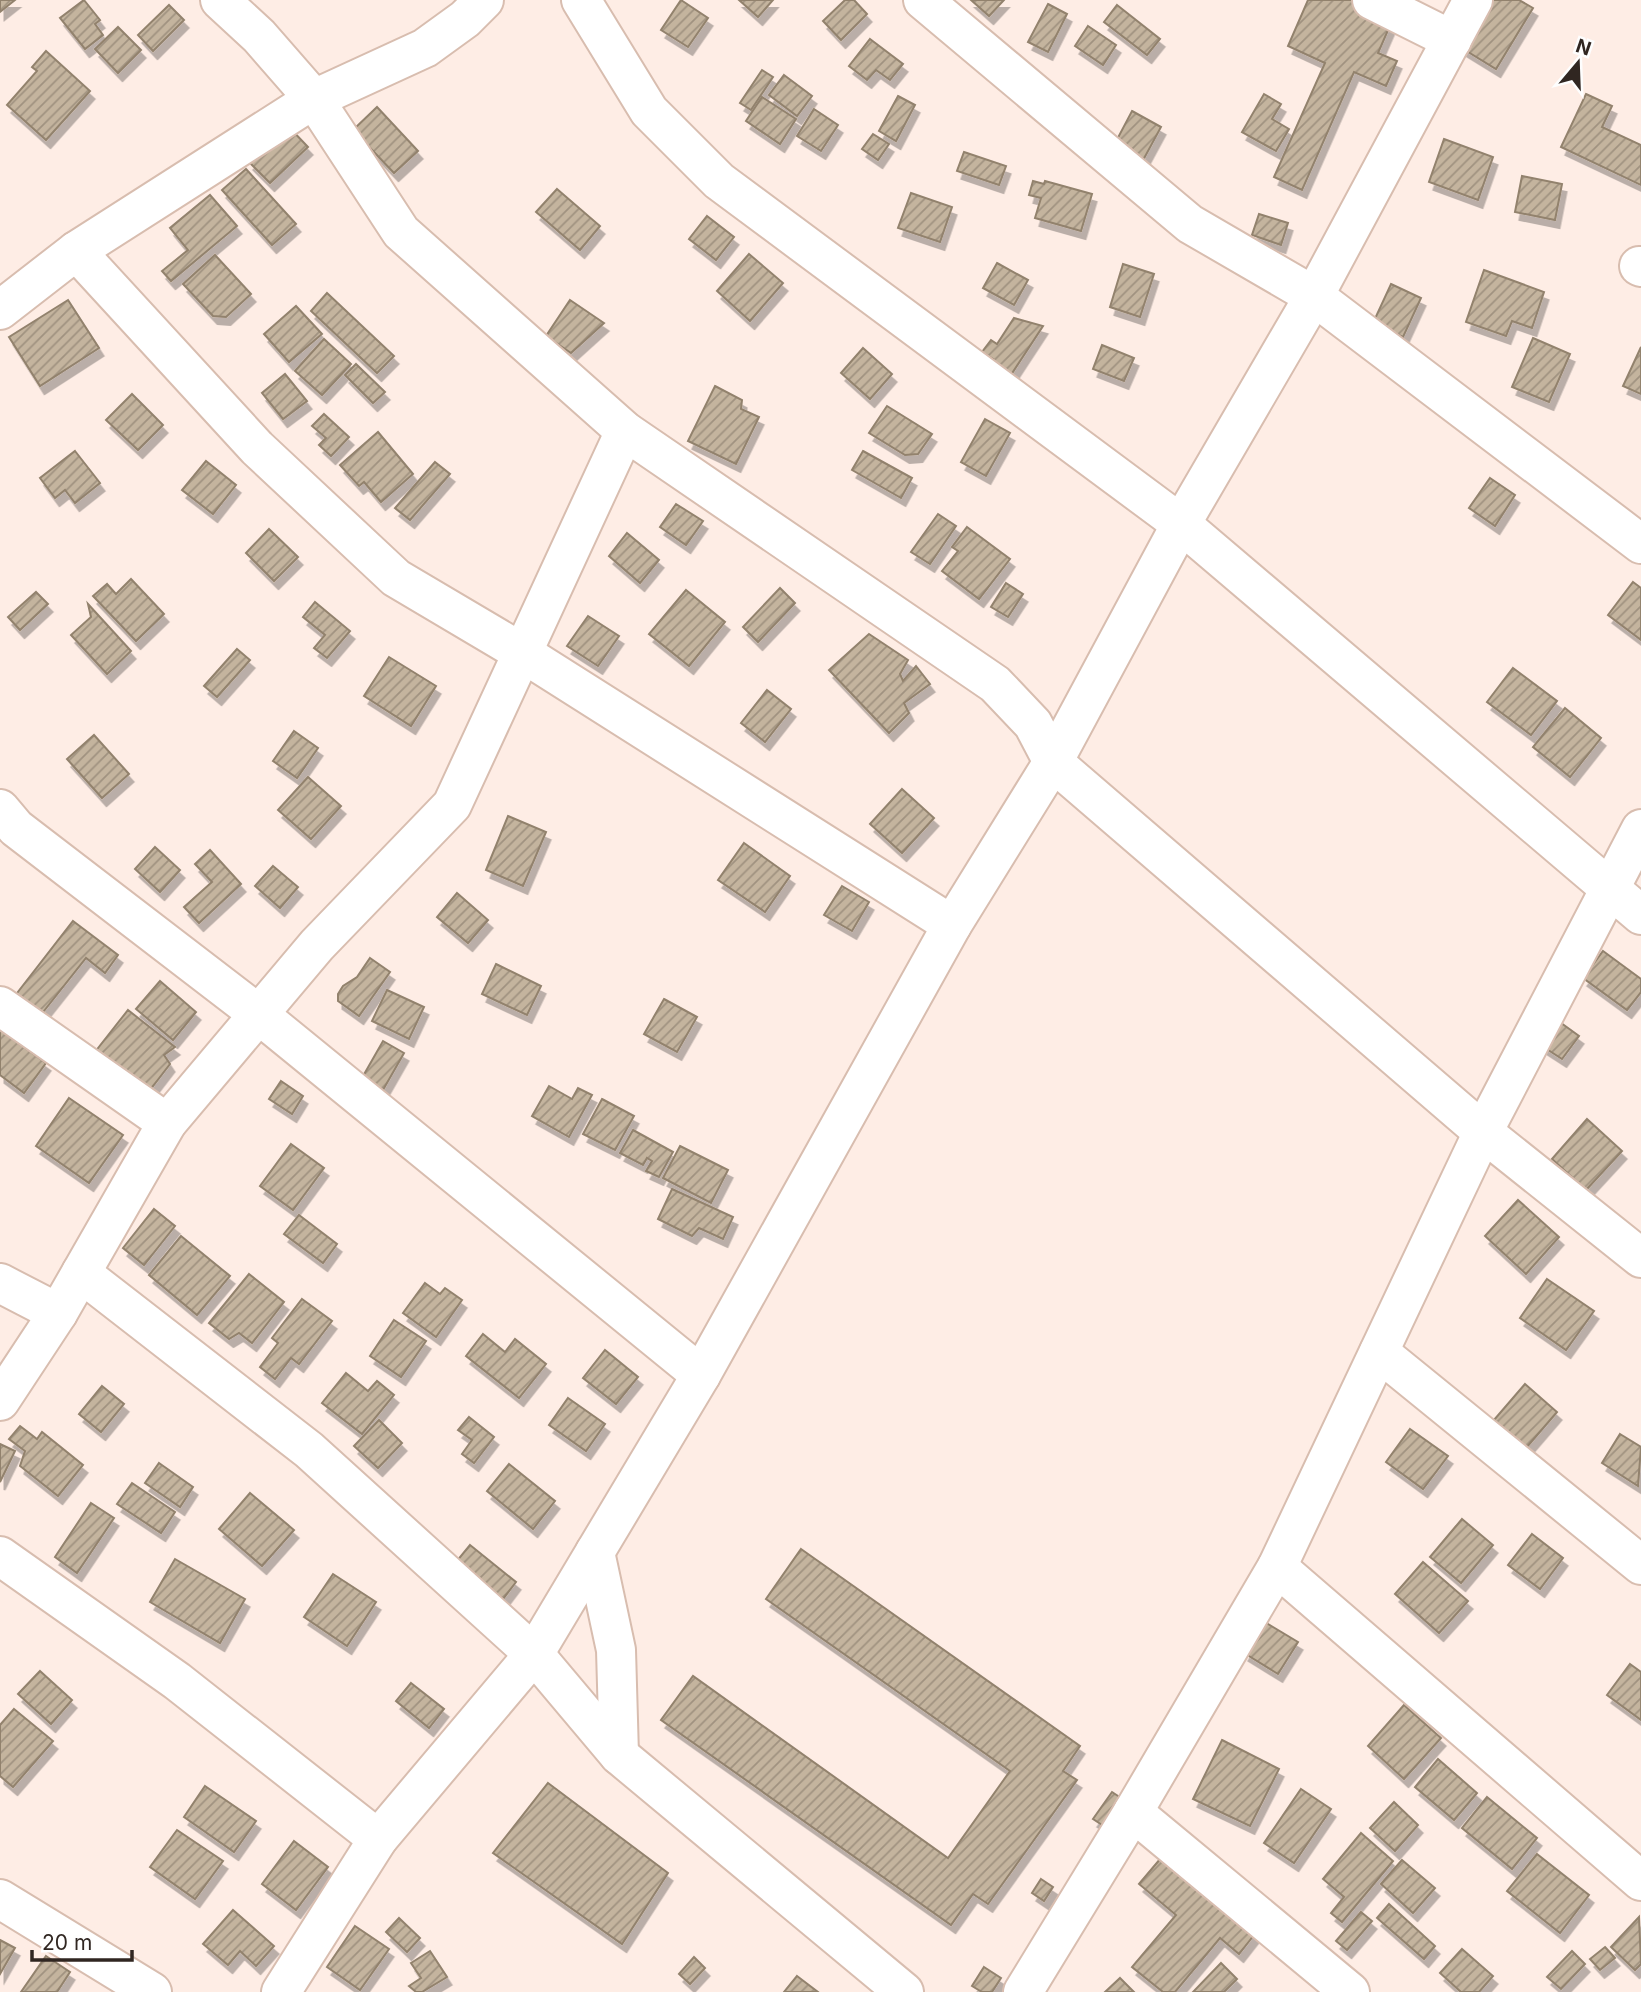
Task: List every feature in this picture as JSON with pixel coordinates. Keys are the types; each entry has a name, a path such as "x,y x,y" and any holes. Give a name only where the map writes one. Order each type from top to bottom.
{"street":[{"path":"220,0 260,36 314,99 401,232 625,431 995,684 1033,724 1054,762 1483,1132 1641,1258"},
{"path":"0,310 76,251 314,99 425,48 484,0"},
{"path":"581,0 649,110 719,181 1181,524 1641,915"},
{"path":"923,0 1190,224 1314,296 1641,544"},
{"path":"1372,0 1452,40"},
{"path":"281,1992 379,1839 534,1654 701,1374 952,925 1054,762 1181,524 1314,296 1473,0"},
{"path":"76,251 257,447 396,578 522,652 952,925"},
{"path":"0,1401 58,1314 167,1123 317,945 452,805 625,431"},
{"path":"0,809 16,828 257,1013 701,1374"},
{"path":"1023,1992 1277,1567 1483,1132 1641,829"},
{"path":"0,1006 167,1123"},
{"path":"81,1273 309,1450 534,1654 619,1755 904,1992"},
{"path":"0,1283 58,1314"},
{"path":"1379,1352 1641,1565"},
{"path":"595,1552 616,1650 619,1755"},
{"path":"0,1556 177,1681 379,1839"},
{"path":"1277,1567 1641,1881"},
{"path":"1133,1812 1350,1992"},
{"path":"0,1899 152,1992"}],"building":[{"path":"0,0 15,0 0,12"},
{"path":"84,0 100,20 95,24 103,35 85,49 60,18"},
{"path":"681,0 708,18 688,47 661,30"},
{"path":"739,0 773,0 758,17"},
{"path":"845,0 854,0 867,14 841,40 823,21"},
{"path":"971,0 1004,0 989,16"},
{"path":"1308,0 1363,0 1395,14 1378,53 1397,61 1386,86 1354,72 1302,190 1274,177 1325,63 1288,46"},
{"path":"1489,0 1519,0 1533,8 1496,69 1460,47"},
{"path":"1048,4 1067,14 1048,52 1028,42"},
{"path":"169,5 184,20 153,51 138,35"},
{"path":"1117,5 1160,39 1147,55 1104,22"},
{"path":"1088,26 1116,45 1103,65 1075,46"},
{"path":"118,27 141,50 118,73 95,49"},
{"path":"870,39 903,64 890,80 876,70 867,80 849,66"},
{"path":"46,51 90,91 46,140 7,105 37,71 32,67"},
{"path":"762,70 773,77 751,110 740,103"},
{"path":"784,75 812,96 797,116 769,95"},
{"path":"1264,94 1281,104 1272,119 1289,129 1276,151 1242,132"},
{"path":"1586,94 1612,106 1602,127 1641,145 1641,185 1561,147"},
{"path":"898,96 915,105 896,141 879,131"},
{"path":"762,97 796,119 780,144 746,121"},
{"path":"377,107 418,151 394,173 353,130"},
{"path":"814,109 838,125 821,151 797,136"},
{"path":"1132,111 1161,127 1141,164 1112,149"},
{"path":"287,125 308,147 270,183 249,162"},
{"path":"873,134 889,144 878,160 862,149"},
{"path":"1444,139 1493,157 1478,200 1429,182"},
{"path":"964,152 1006,166 999,185 957,171"},
{"path":"246,169 296,224 272,245 222,190"},
{"path":"1522,176 1562,184 1555,220 1515,212"},
{"path":"1033,181 1044,184 1045,181 1092,194 1081,231 1035,218 1041,198 1029,195"},
{"path":"557,189 600,226 580,250 536,212"},
{"path":"911,193 952,207 940,242 898,228"},
{"path":"210,195 237,226 171,281 162,271 188,250 170,228"},
{"path":"1259,214 1288,223 1281,245 1252,235"},
{"path":"707,216 734,237 716,260 689,239"},
{"path":"749,254 783,283 750,321 717,291"},
{"path":"215,255 251,294 226,317 213,316 183,284"},
{"path":"997,263 1028,280 1014,305 983,288"},
{"path":"1123,264 1154,274 1140,317 1110,307"},
{"path":"1484,270 1544,292 1532,328 1512,321 1506,336 1466,322"},
{"path":"1391,284 1421,298 1403,337 1373,323"},
{"path":"327,293 394,356 377,373 311,311"},
{"path":"68,300 99,348 40,386 9,337"},
{"path":"570,300 604,323 571,353 546,336"},
{"path":"296,306 322,334 289,362 264,334"},
{"path":"1014,318 1043,326 1007,381 987,368 993,359 982,352 991,340 997,344"},
{"path":"1533,338 1570,354 1549,402 1512,387"},
{"path":"324,339 351,364 322,395 295,371"},
{"path":"1102,345 1134,358 1124,381 1093,369"},
{"path":"1641,347 1641,394 1623,386"},
{"path":"863,348 892,374 870,399 841,373"},
{"path":"356,364 385,392 373,403 345,375"},
{"path":"285,374 307,401 283,419 262,393"},
{"path":"715,386 742,400 741,409 759,417 736,464 688,441"},
{"path":"132,394 163,425 138,450 106,420"},
{"path":"887,406 932,434 918,454 905,455 869,433"},
{"path":"324,414 349,437 331,456 319,445 326,438 312,426"},
{"path":"985,419 1010,433 986,476 961,462"},
{"path":"378,432 413,474 381,502 364,482 359,486 340,465"},
{"path":"75,451 100,483 75,503 65,490 55,498 40,478"},
{"path":"863,451 912,478 901,498 852,470"},
{"path":"206,461 236,485 213,514 182,490"},
{"path":"435,462 450,474 410,520 395,508"},
{"path":"1490,478 1515,495 1495,526 1469,508"},
{"path":"676,504 703,521 686,545 660,527"},
{"path":"938,514 956,526 930,564 911,552"},
{"path":"967,527 1010,559 979,599 942,571 958,551 952,547"},
{"path":"269,529 298,557 274,581 246,553"},
{"path":"627,533 659,560 640,583 609,556"},
{"path":"131,579 164,614 136,641 93,596 107,584 116,594"},
{"path":"1633,582 1641,588 1641,640 1608,615"},
{"path":"1006,583 1023,594 1008,617 991,607"},
{"path":"780,588 795,603 758,642 743,627"},
{"path":"686,590 725,622 689,666 649,634"},
{"path":"36,592 48,604 20,630 8,617"},
{"path":"315,602 350,631 327,658 314,648 325,635 303,617"},
{"path":"88,604 131,651 107,674 71,635 91,617"},
{"path":"588,616 619,636 598,666 567,646"},
{"path":"869,634 908,660 900,674 903,681 916,666 930,684 904,703 909,713 889,733 829,670"},
{"path":"237,649 250,660 217,697 204,686"},
{"path":"389,657 436,686 411,726 364,696"},
{"path":"1513,668 1557,701 1531,735 1487,702"},
{"path":"767,690 791,709 765,742 741,723"},
{"path":"1565,708 1601,738 1570,777 1533,747"},
{"path":"294,731 318,748 297,778 273,761"},
{"path":"94,735 129,774 102,798 67,759"},
{"path":"308,777 341,806 311,839 278,810"},
{"path":"902,789 934,818 902,853 870,824"},
{"path":"508,816 546,832 523,886 486,870"},
{"path":"744,843 790,876 765,912 718,880"},
{"path":"155,847 180,870 160,892 135,869"},
{"path":"210,850 241,884 199,923 184,907 212,882 195,864"},
{"path":"273,866 298,887 280,908 255,886"},
{"path":"842,886 869,902 852,931 824,915"},
{"path":"457,893 488,920 468,943 437,917"},
{"path":"73,921 118,955 105,973 86,958 40,1016 14,997"},
{"path":"1603,951 1641,979 1641,992 1627,1010 1583,978"},
{"path":"370,958 390,972 359,1016 338,1001 338,994 343,986 357,977"},
{"path":"496,964 541,986 527,1015 482,994"},
{"path":"160,981 196,1012 173,1040 136,1009"},
{"path":"387,990 424,1007 409,1039 372,1021"},
{"path":"664,999 697,1017 677,1052 644,1034"},
{"path":"128,1010 175,1047 164,1055 170,1064 143,1099 91,1057"},
{"path":"1557,1020 1579,1036 1562,1059 1539,1044"},
{"path":"0,1030 46,1063 24,1093 0,1075"},
{"path":"383,1041 404,1053 383,1090 362,1078"},
{"path":"281,1081 303,1096 292,1114 269,1099"},
{"path":"549,1086 572,1099 578,1088 592,1095 569,1137 532,1116"},
{"path":"69,1098 123,1135 89,1183 36,1146"},
{"path":"602,1099 634,1116 615,1150 583,1134"},
{"path":"1587,1119 1622,1151 1586,1190 1552,1159"},
{"path":"633,1130 673,1152 659,1177 646,1171 652,1161 647,1158 643,1165 620,1153"},
{"path":"291,1144 324,1168 293,1210 260,1186"},
{"path":"680,1146 728,1170 711,1203 663,1178"},
{"path":"672,1189 733,1217 723,1239 699,1228 692,1236 658,1219"},
{"path":"1518,1200 1559,1237 1526,1274 1485,1236"},
{"path":"154,1209 175,1226 144,1265 123,1248"},
{"path":"299,1215 337,1244 323,1263 284,1234"},
{"path":"181,1236 230,1276 197,1315 149,1275"},
{"path":"249,1274 284,1302 252,1343 239,1333 229,1339 209,1323"},
{"path":"1547,1279 1594,1311 1566,1350 1520,1318"},
{"path":"425,1283 440,1294 445,1288 462,1300 436,1337 403,1313"},
{"path":"302,1299 332,1321 299,1364 291,1358 275,1379 260,1367 278,1343 272,1338"},
{"path":"394,1320 426,1341 401,1377 370,1356"},
{"path":"483,1334 505,1352 515,1339 546,1364 519,1398 466,1356"},
{"path":"605,1350 638,1377 616,1404 583,1378"},
{"path":"346,1373 368,1391 377,1381 394,1395 362,1434 322,1403"},
{"path":"1525,1384 1557,1412 1526,1448 1494,1420"},
{"path":"102,1386 124,1404 101,1432 79,1414"},
{"path":"568,1398 605,1424 586,1451 549,1425"},
{"path":"469,1417 494,1437 474,1463 462,1454 472,1440 458,1430"},
{"path":"379,1420 402,1443 378,1468 354,1446"},
{"path":"20,1426 37,1439 42,1432 83,1465 58,1496 20,1466 25,1451 9,1439"},
{"path":"1410,1429 1448,1456 1423,1489 1386,1462"},
{"path":"1620,1434 1641,1447 1638,1486 1602,1463"},
{"path":"0,1444 15,1451 0,1482"},
{"path":"159,1463 193,1487 180,1507 145,1483"},
{"path":"509,1464 555,1501 533,1529 487,1491"},
{"path":"132,1483 175,1512 161,1533 117,1504"},
{"path":"250,1493 294,1530 262,1566 219,1529"},
{"path":"91,1503 114,1518 77,1573 55,1557"},
{"path":"1462,1519 1493,1545 1461,1583 1430,1557"},
{"path":"1532,1534 1563,1558 1540,1589 1508,1565"},
{"path":"470,1545 516,1582 503,1599 456,1562"},
{"path":"801,1549 1080,1746 1063,1771 1077,1780 988,1904 973,1894 951,1925 661,1720 693,1676 948,1858 1010,1771 766,1599"},
{"path":"175,1559 245,1599 220,1643 150,1602"},
{"path":"1423,1562 1468,1601 1439,1633 1395,1594"},
{"path":"333,1574 376,1602 347,1646 304,1617"},
{"path":"1263,1621 1298,1642 1278,1674 1244,1653"},
{"path":"1630,1664 1641,1672 1641,1720 1607,1695"},
{"path":"40,1671 72,1700 51,1724 18,1694"},
{"path":"411,1683 444,1709 429,1728 396,1701"},
{"path":"1404,1705 1441,1738 1404,1779 1368,1746"},
{"path":"14,1709 53,1741 13,1787 0,1776 0,1725"},
{"path":"1222,1740 1279,1769 1250,1826 1193,1799"},
{"path":"1438,1759 1477,1793 1454,1820 1415,1787"},
{"path":"548,1783 668,1873 622,1944 493,1853"},
{"path":"205,1786 256,1821 234,1852 184,1817"},
{"path":"1301,1789 1331,1809 1294,1863 1264,1843"},
{"path":"1112,1792 1121,1798 1102,1825 1093,1819"},
{"path":"1487,1797 1537,1838 1512,1869 1462,1828"},
{"path":"1394,1802 1418,1825 1395,1851 1370,1828"},
{"path":"177,1830 223,1861 195,1899 150,1867"},
{"path":"1361,1833 1393,1861 1342,1922 1331,1913 1344,1897 1323,1879"},
{"path":"294,1841 328,1867 296,1910 262,1884"},
{"path":"1537,1854 1589,1895 1560,1933 1507,1891"},
{"path":"1161,1858 1254,1935 1239,1954 1220,1938 1175,1992 1163,1992 1132,1967 1176,1915 1139,1884"},
{"path":"1402,1860 1435,1888 1413,1913 1381,1884"},
{"path":"1041,1879 1053,1887 1044,1901 1032,1893"},
{"path":"1389,1904 1435,1946 1424,1959 1377,1918"},
{"path":"233,1910 274,1946 256,1966 240,1951 228,1965 203,1944"},
{"path":"1361,1912 1372,1921 1347,1950 1336,1941"},
{"path":"1639,1917 1641,1964 1635,1970 1611,1947"},
{"path":"399,1918 420,1938 407,1952 386,1932"},
{"path":"355,1926 389,1949 360,1990 327,1967"},
{"path":"0,1940 15,1948 0,1974"},
{"path":"1605,1947 1615,1958 1600,1970 1590,1959"},
{"path":"1462,1949 1493,1976 1479,1992 1461,1992 1440,1973"},
{"path":"430,1951 447,1977 422,1992 416,1992 409,1986 421,1978 411,1963"},
{"path":"1572,1951 1585,1964 1561,1989 1547,1977"},
{"path":"46,1956 70,1972 57,1992 21,1992"},
{"path":"694,1957 705,1968 690,1984 679,1974"},
{"path":"1221,1963 1237,1979 1224,1992 1193,1992"},
{"path":"984,1967 1001,1978 992,1992 982,1992 972,1986"},
{"path":"797,1976 818,1992 784,1992"},
{"path":"1120,1978 1134,1992 1105,1992"}]}
